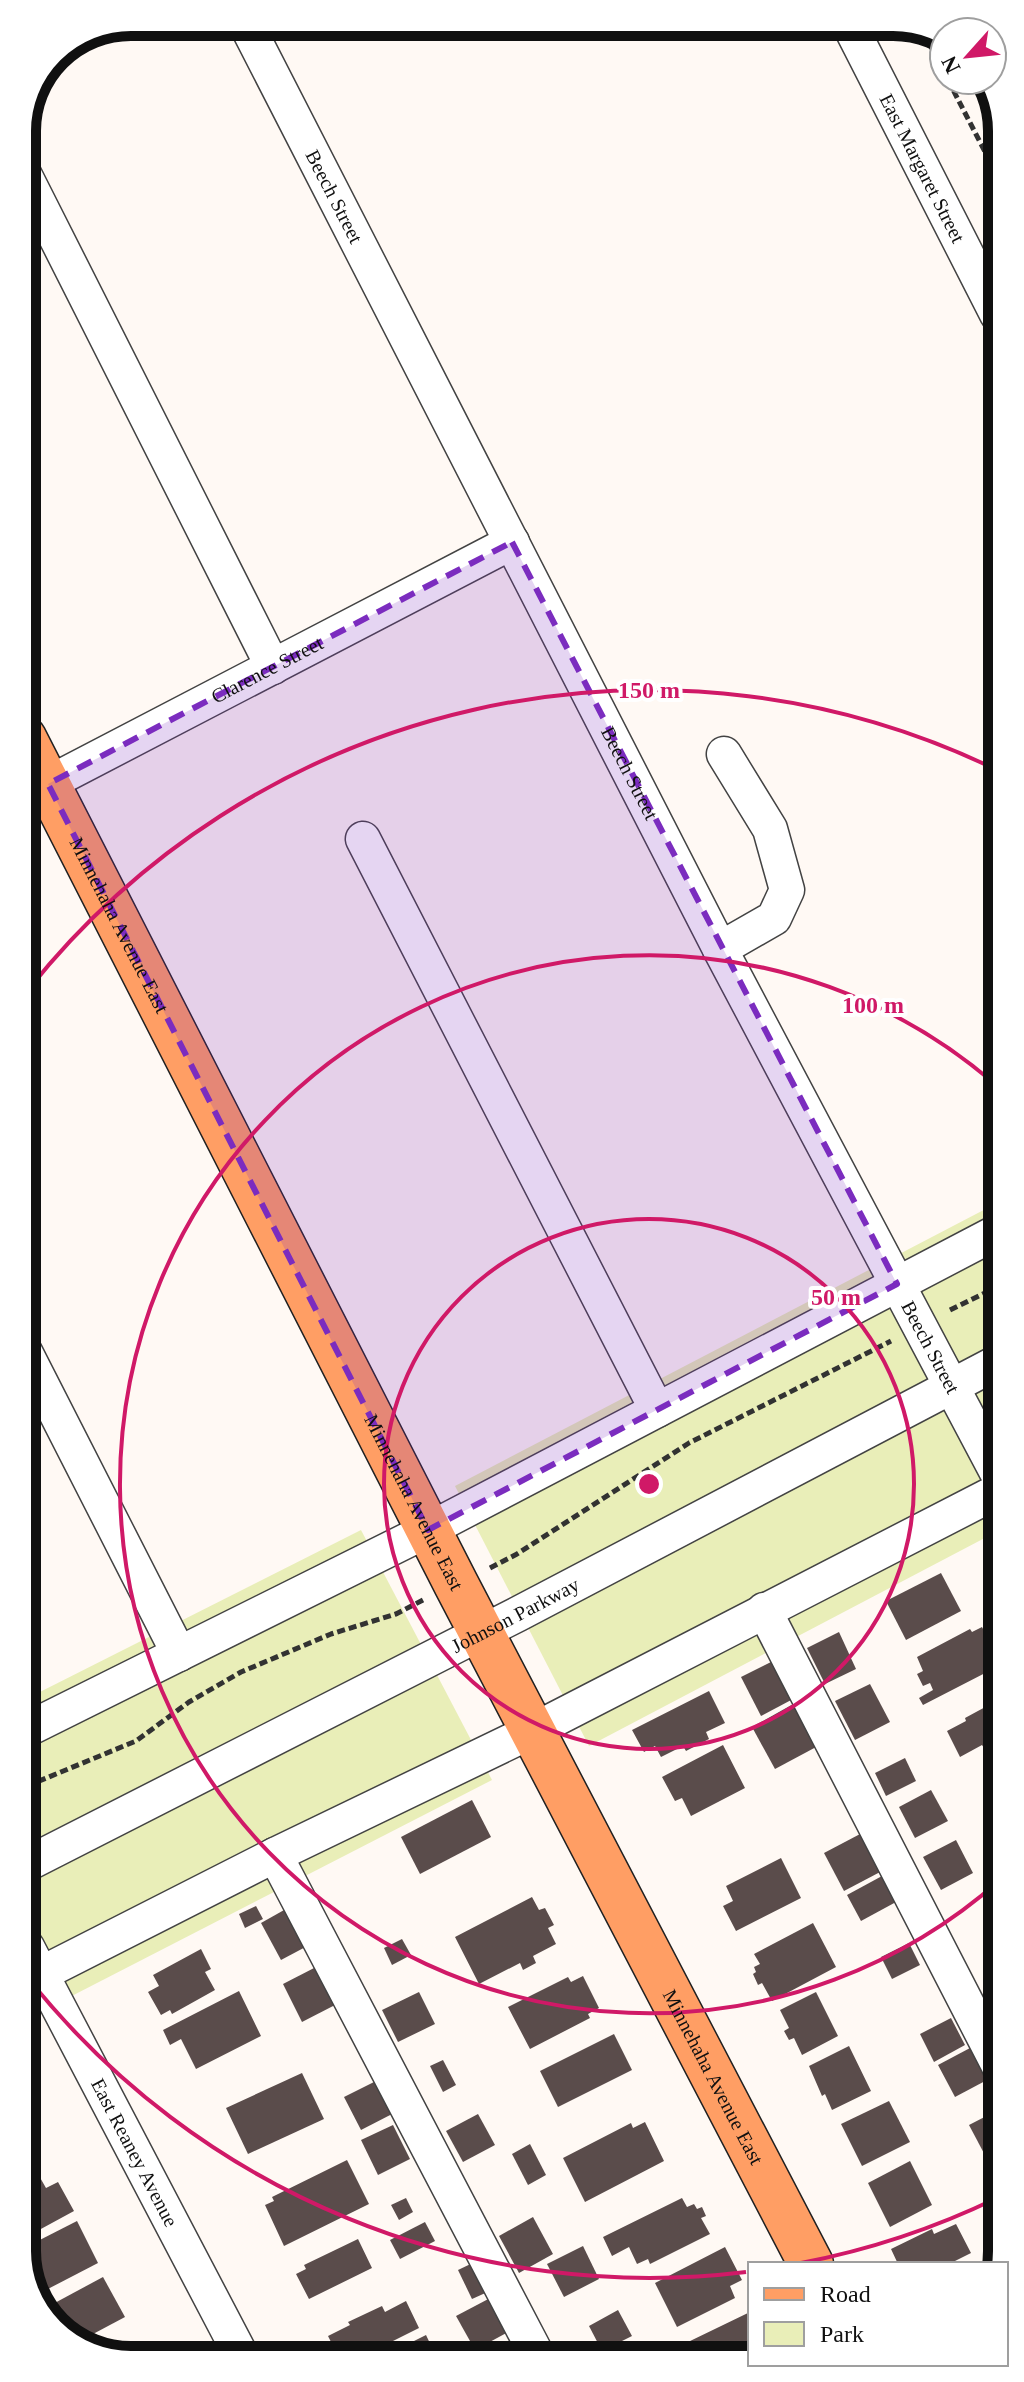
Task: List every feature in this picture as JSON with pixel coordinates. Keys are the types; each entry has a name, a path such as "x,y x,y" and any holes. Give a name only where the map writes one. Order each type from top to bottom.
{"main road":[{"name":"Minnehaha Avenue East","path":"36,790 428,1530 810,2262"}],"street":[{"name":"Beech Street","path":"252,36 720,949 988,1455"},
{"name":"East Margaret Street","path":"855,36 988,289"},
{"path":"36,198 273,667"},
{"name":"Clarence Street","path":"36,790 512,542"},
{"path":"720,949 774,918 787,890 770,829 724,754"},
{"path":"363,839 657,1410"},
{"path":"36,1725 428,1530 988,1237"},
{"name":"Johnson Parkway","path":"36,1859 481,1633 988,1367"},
{"path":"36,1374 179,1654"},
{"path":"36,1965 275,1855 532,1731 988,1496"},
{"path":"764,1610 988,2045"},
{"path":"275,1855 532,2346"},
{"name":"East Reaney Avenue","path":"36,1974 236,2346"}],"path":[{"path":"956,96 988,158"},
{"path":"953,1308 988,1291"},
{"path":"517,1554 689,1443 886,1344"},
{"path":"36,1782 136,1741 189,1702 241,1672 331,1634 396,1614"}],"highlighted area":[{"path":"512,542 897,1284 428,1530 48,784"}],"green space":[{"path":"988,1208 988,1536 589,1746 455,1486"},
{"path":"361,1530 492,1780 36,2014 36,1694"}],"building":[{"path":"941,1573 961,1611 906,1640 886,1601"},
{"path":"982,1627 988,1638 988,1672 923,1705 919,1698 933,1690 930,1683 923,1686 917,1674 923,1671 917,1657 970,1629 972,1632"},
{"path":"839,1632 856,1669 825,1684 807,1648"},
{"path":"773,1661 793,1699 761,1716 741,1677"},
{"path":"870,1684 890,1722 855,1740 835,1701"},
{"path":"709,1691 725,1723 706,1732 709,1739 686,1751 683,1746 661,1757 655,1746 644,1752 632,1730"},
{"path":"795,1703 818,1746 775,1769 752,1727"},
{"path":"988,1706 988,1746 984,1748 982,1745 960,1757 947,1731 966,1721 965,1718"},
{"path":"723,1745 745,1788 691,1816 682,1798 675,1801 662,1777"},
{"path":"905,1758 916,1781 886,1796 875,1773"},
{"path":"931,1790 948,1821 915,1838 899,1807"},
{"path":"472,1800 491,1837 420,1874 401,1837"},
{"path":"862,1833 882,1871 844,1891 824,1853"},
{"path":"956,1840 973,1873 941,1890 923,1857"},
{"path":"781,1858 801,1898 736,1931 723,1906 733,1901 726,1886"},
{"path":"882,1876 896,1902 861,1921 847,1895"},
{"path":"532,1897 539,1910 545,1908 554,1925 548,1928 556,1944 533,1956 536,1963 523,1970 520,1963 479,1984 455,1937"},
{"path":"293,1905 313,1943 281,1960 261,1923"},
{"path":"256,1906 263,1919 245,1928 239,1914"},
{"path":"813,1923 836,1967 772,2001 753,1974 756,1972 754,1967 760,1964 754,1954"},
{"path":"402,1939 411,1955 392,1965 384,1948"},
{"path":"909,1943 920,1965 892,1979 881,1957"},
{"path":"201,1949 211,1969 205,1972 215,1990 172,2014 170,2010 161,2015 148,1992 159,1986 153,1975"},
{"path":"316,1967 335,2005 302,2022 283,1984"},
{"path":"583,1976 599,2008 588,2014 590,2018 530,2049 508,2007 568,1977 571,1982"},
{"path":"239,1991 261,2036 196,2069 181,2039 170,2045 163,2030"},
{"path":"419,1992 435,2024 398,2042 382,2010"},
{"path":"816,1992 838,2036 802,2055 794,2038 789,2040 784,2031 789,2028 780,2010"},
{"path":"951,2018 965,2045 934,2062 920,2034"},
{"path":"614,2034 632,2070 558,2107 540,2071"},
{"path":"849,2046 871,2091 832,2110 809,2066"},
{"path":"970,2048 987,2080 955,2097 938,2065"},
{"path":"443,2060 456,2085 443,2092 430,2066"},
{"path":"302,2073 324,2119 248,2154 226,2108"},
{"path":"380,2079 396,2112 361,2130 344,2097"},
{"path":"889,2101 910,2142 862,2166 841,2124"},
{"path":"478,2114 495,2145 463,2162 446,2131"},
{"path":"988,2115 988,2158 987,2159 969,2125"},
{"path":"645,2122 664,2161 585,2202 563,2158 631,2123 633,2128"},
{"path":"393,2125 410,2159 378,2175 361,2140"},
{"path":"530,2144 546,2175 528,2185 512,2154"},
{"path":"347,2160 369,2204 284,2246 265,2205 274,2201 272,2197"},
{"path":"910,2161 932,2205 890,2227 868,2183"},
{"path":"36,2175 46,2188 58,2182 74,2211 36,2232"},
{"path":"406,2198 413,2212 399,2220 391,2205"},
{"path":"682,2198 687,2207 694,2204 697,2209 702,2207 706,2216 701,2218 710,2234 650,2264 648,2259 637,2264 629,2247 612,2256 603,2237"},
{"path":"533,2217 553,2254 519,2273 499,2236"},
{"path":"77,2221 98,2263 45,2291 37,2263 36,2242"},
{"path":"425,2222 435,2241 400,2259 390,2240"},
{"path":"956,2224 971,2253 953,2262 897,2262 891,2249 932,2229 934,2234"},
{"path":"358,2239 372,2268 309,2299 296,2274 306,2269 304,2265"},
{"path":"583,2246 599,2279 564,2297 547,2264"},
{"path":"725,2247 742,2280 730,2286 735,2298 677,2327 655,2283"},
{"path":"479,2260 492,2290 472,2299 458,2270"},
{"path":"103,2277 125,2317 89,2336 73,2326 52,2304"},
{"path":"494,2296 512,2330 482,2346 473,2346 456,2316"},
{"path":"406,2301 419,2328 383,2346 333,2346 328,2336 350,2325 348,2322 382,2306 385,2312"},
{"path":"618,2310 632,2336 612,2346 599,2346 589,2326"},
{"path":"748,2313 748,2346 690,2346 688,2342"},
{"path":"426,2335 431,2346 404,2346"}]}
